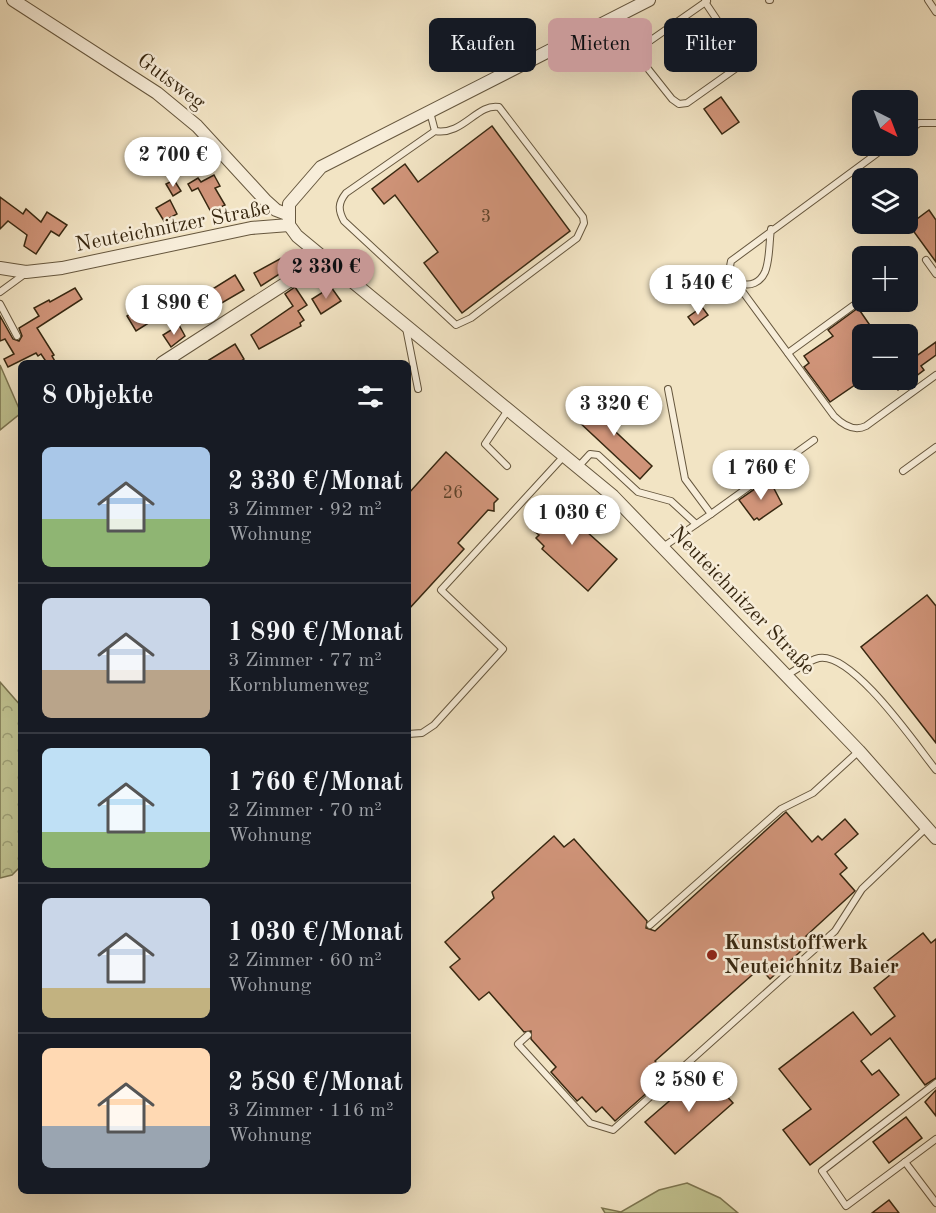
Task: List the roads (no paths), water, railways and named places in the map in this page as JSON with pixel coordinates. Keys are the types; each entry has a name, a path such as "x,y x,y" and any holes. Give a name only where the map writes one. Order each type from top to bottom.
{"street":[{"name":"Gutsweg","path":"13,0 157,93 197,126 266,201 289,220"},
{"path":"616,18 649,0"},
{"path":"289,220 289,204 321,167 548,52"},
{"name":"Neuteichnitzer Straße","path":"0,268 26,272 97,262 289,220 297,236 613,496 859,751 936,838"},
{"path":"167,360 325,258"}],"lane":[{"path":"928,0 936,12"},
{"path":"650,72 672,99 679,104 687,103 735,69 742,57 706,1 652,39"},
{"path":"499,107 583,217 584,223 577,238 471,318 456,326 344,221 339,212 340,201 346,193 435,131 451,132 487,108 499,107"},
{"path":"429,111 435,131"},
{"path":"918,124 936,123"},
{"path":"873,156 771,229 731,261 731,275 834,416 846,426 854,428 866,426 936,375"},
{"path":"737,283 746,286 756,282 764,274 771,229"},
{"path":"926,260 936,274"},
{"path":"0,292 26,272"},
{"path":"0,304 17,336"},
{"path":"788,353 852,307"},
{"path":"405,327 418,389"},
{"path":"668,389 685,479 711,514"},
{"path":"507,466 485,444 508,410"},
{"path":"663,547 814,440"},
{"path":"903,471 936,447"},
{"path":"578,467 590,454 598,455 638,492 671,501 696,524"},
{"path":"411,734 423,733 434,726 503,649 441,590 565,456"},
{"path":"787,675 819,658 835,661 861,677 936,770"},
{"path":"650,925 782,809 813,792 859,751"},
{"path":"528,1035 518,1044 590,1123 613,1130 835,931 862,889 927,827"},
{"path":"936,1083 822,1172 846,1206 936,1139"},
{"path":"905,1162 936,1203"}],"place":[{"name":"Kunststoffwerk Neuteichnitz Baier","path":"712,955"}]}
